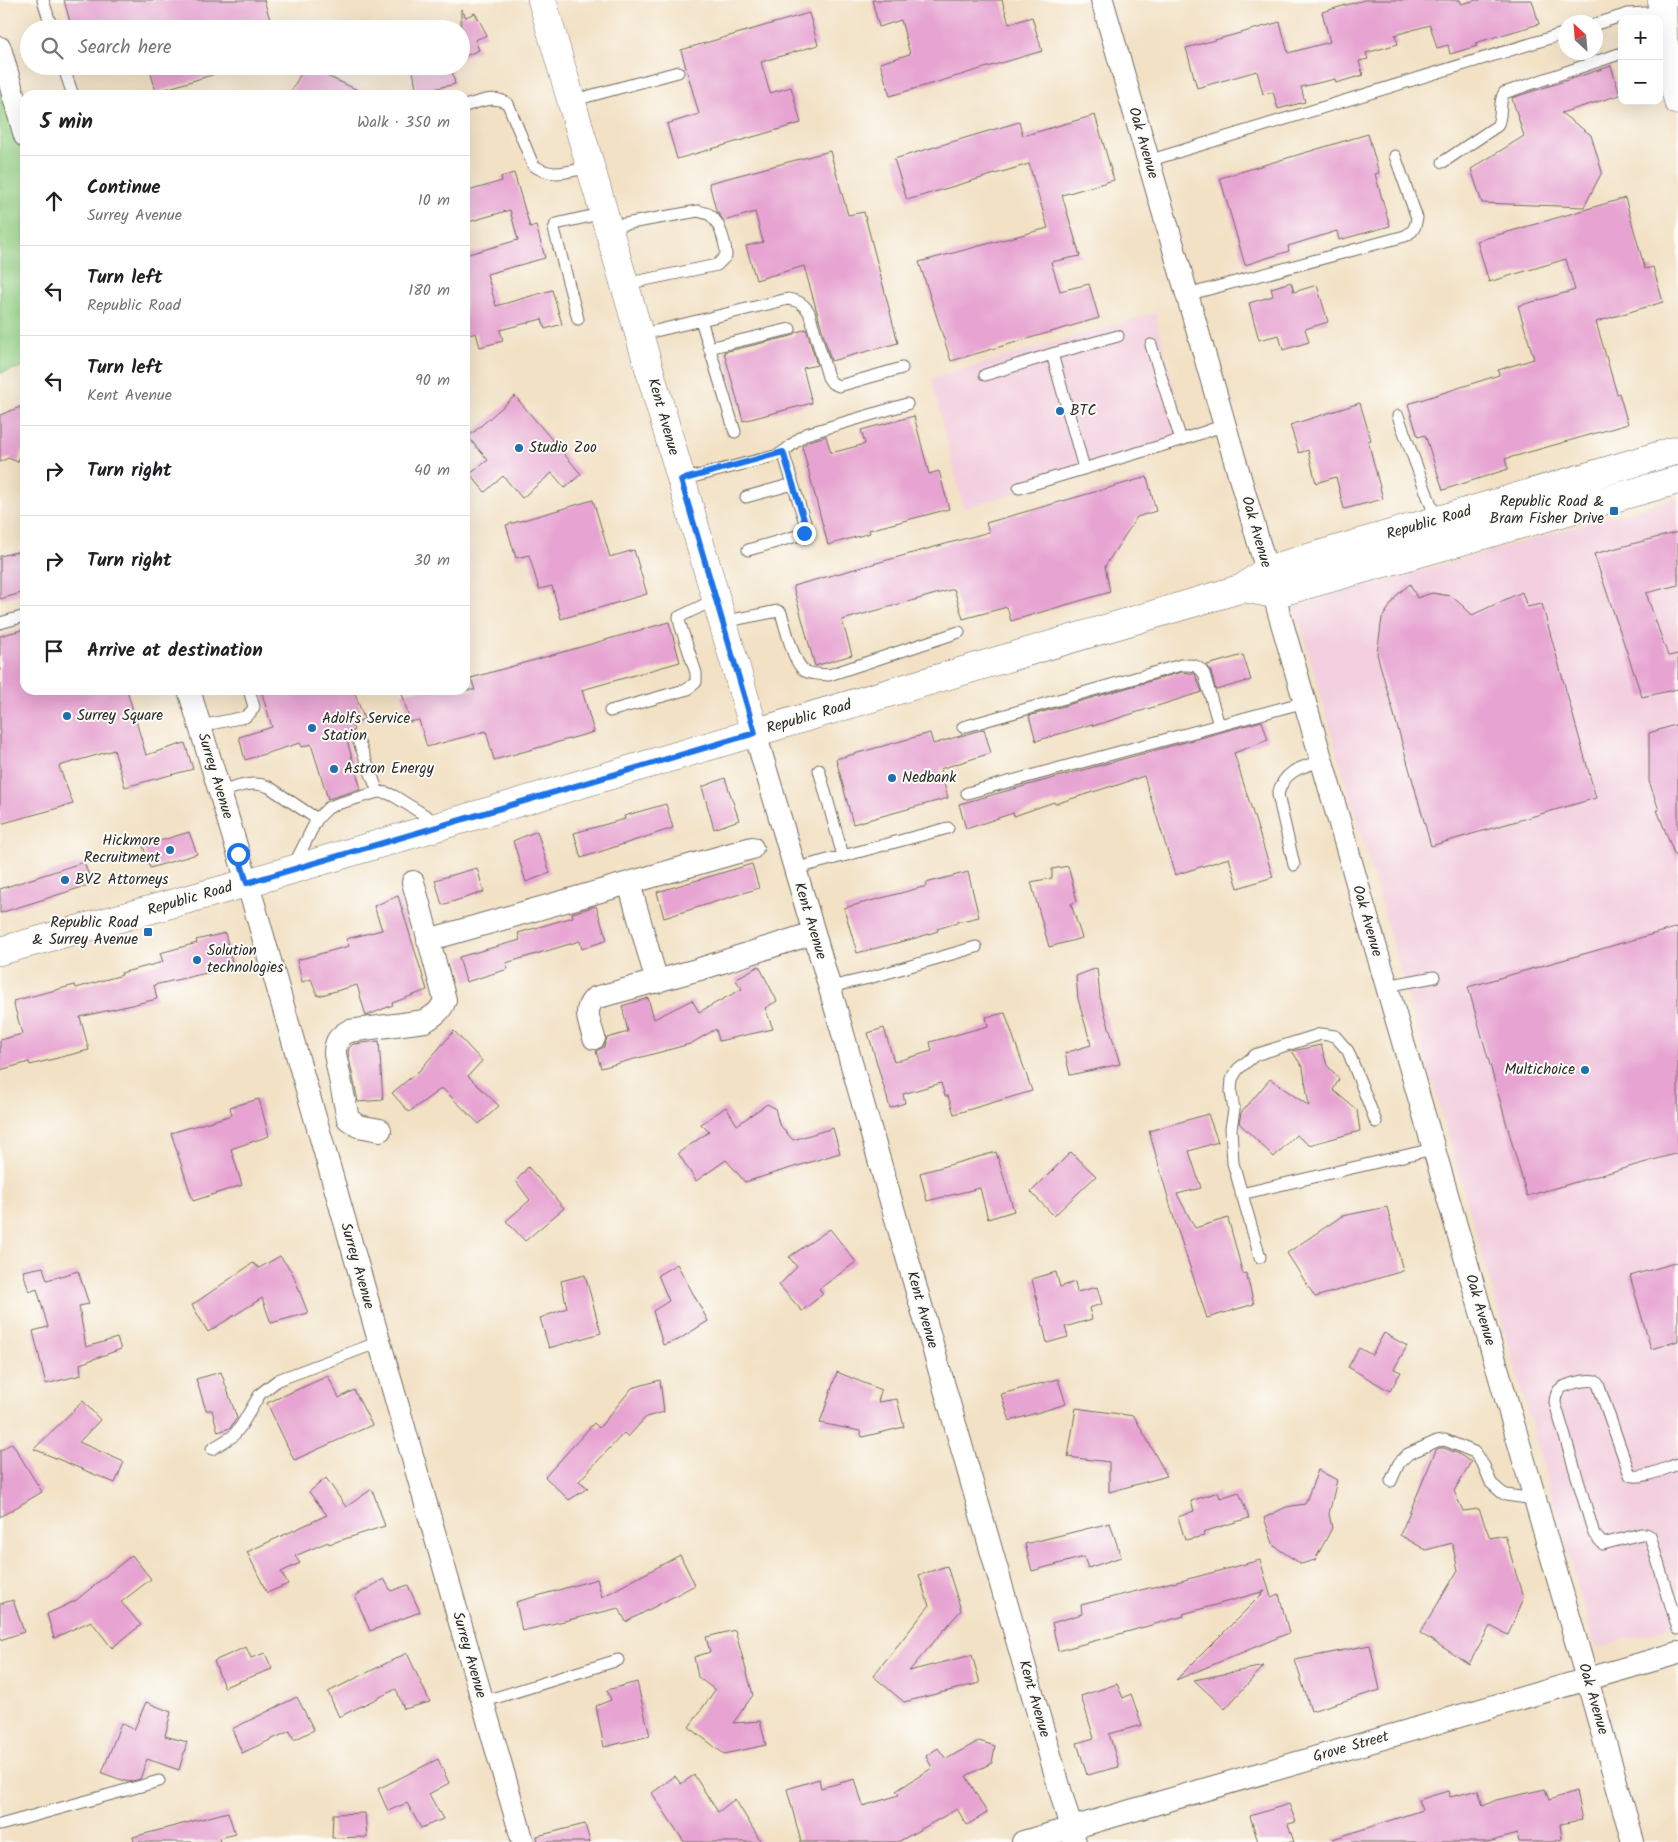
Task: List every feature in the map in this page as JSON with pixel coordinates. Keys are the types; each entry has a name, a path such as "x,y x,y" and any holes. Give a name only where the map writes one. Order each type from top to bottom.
{"main road":[{"name":"Kent Avenue","path":"542,0 755,733"},
{"path":"1663,28 1678,101"},
{"name":"Republic Road","path":"1271,582 1436,522 1678,450"},
{"name":"Republic Road","path":"0,951 292,870 1243,588 1678,480"}],"street":[{"name":"Oak Avenue","path":"1102,0 1433,1149 1588,1679 1633,1842"},
{"path":"0,48 20,118"},
{"name":"Surrey Avenue","path":"191,695 247,883 523,1842"},
{"name":"Kent Avenue","path":"755,733 830,987 1073,1835"},
{"path":"428,940 752,848"},
{"path":"380,1130 358,1126 348,1119 335,1054 335,1044 339,1037 349,1031 425,1021 436,1015 442,1008 445,1000 413,882"},
{"path":"629,883 657,982"},
{"path":"594,1038 587,1010 589,1004 595,998 657,982 814,933"},
{"name":"Grove Street","path":"1023,1842 1073,1835 1678,1653"}],"lane":[{"path":"42,0 49,20"},
{"path":"1603,22 1618,17"},
{"path":"1148,161 1558,35"},
{"path":"1443,162 1497,126 1500,120 1502,97 1507,92 1618,54"},
{"path":"571,101 678,72"},
{"path":"67,75 71,90"},
{"path":"470,105 494,98 503,100 508,104 533,165 542,171 553,174 590,167"},
{"path":"1187,295 1405,236 1412,232 1417,218 1396,156"},
{"path":"578,319 554,230 556,224 698,211 709,214 716,221 726,249 726,256 717,265 624,284"},
{"path":"639,335 788,299 799,301 805,305 809,312 828,377 832,383 839,386 902,368"},
{"path":"701,320 735,432"},
{"path":"709,348 790,329"},
{"path":"985,375 1118,336"},
{"path":"1151,345 1181,440"},
{"path":"1052,354 1084,468"},
{"path":"681,480 783,452 806,434 907,404"},
{"path":"1398,416 1436,522"},
{"path":"1018,488 1181,440 1225,425"},
{"path":"748,550 800,535 807,529 783,452"},
{"path":"746,498 794,484"},
{"path":"610,711 688,689 696,682 696,674 679,617 719,611 778,611 781,613 799,666 806,672 818,674 829,674 959,632"},
{"path":"0,623 20,617"},
{"path":"962,727 1193,664 1200,668 1204,674 1219,725"},
{"path":"200,726 246,717 254,707 250,695"},
{"path":"967,793 1305,702"},
{"path":"358,740 378,792"},
{"path":"1294,865 1278,795 1280,784 1298,768 1322,761"},
{"path":"819,770 843,856"},
{"path":"220,792 252,783 262,784 317,819"},
{"path":"292,870 317,819 328,808 337,804 378,792 387,793 440,825"},
{"path":"794,869 948,828"},
{"path":"830,987 976,947"},
{"path":"1386,986 1434,977"},
{"path":"1260,1257 1233,1163 1231,1128 1234,1110 1231,1092 1232,1079 1238,1069 1255,1055 1320,1034 1335,1036 1348,1051 1376,1122"},
{"path":"1241,1194 1433,1149"},
{"path":"212,1449 233,1436 242,1426 260,1394 278,1380 379,1342"},
{"path":"1678,1464 1641,1476 1634,1477 1630,1475 1595,1380 1589,1380 1559,1390 1555,1403 1594,1534 1602,1544 1641,1534 1650,1536 1678,1630"},
{"path":"1391,1481 1399,1464 1408,1454 1432,1442 1445,1440 1474,1452 1484,1466 1491,1483 1501,1492 1535,1499"},
{"path":"482,1702 618,1660"},
{"path":"0,1825 159,1781"}],"shaded area":[{"name":"BTC","path":"1155,313 1189,444 964,508 931,379"},
{"path":"1678,498 1678,1625 1596,1648 1295,606"}],"green space":[{"path":"0,74 20,142 20,367 0,373"}],"building":[{"path":"64,0 264,0 270,20 70,20"},
{"path":"872,0 1002,0 1009,24 1032,17 1042,51 890,96 880,63 910,54 901,20 879,27"},
{"path":"1364,0 1460,0 1461,4 1476,0 1532,0 1539,24 1475,43 1477,46 1450,54 1448,45 1437,48 1430,25 1395,35 1398,44 1366,53 1368,59 1359,61 1363,75 1336,83 1335,79 1301,87 1305,102 1278,109 1273,92 1263,94 1257,71 1197,88 1186,48 1280,22 1288,53 1330,42 1322,12"},
{"path":"461,9 466,17 475,13 487,35 475,40 479,50 470,54 470,20 461,20"},
{"path":"809,13 818,45 761,62 770,93 791,87 801,123 677,159 667,124 699,114 681,50"},
{"path":"1611,66 1618,89 1618,96 1561,113 1591,135 1602,172 1584,207 1482,203 1471,169 1524,136 1512,98"},
{"path":"151,75 212,75 163,90 155,90"},
{"path":"300,75 327,75 358,90 292,90"},
{"path":"414,75 453,75 455,84 430,90 416,90"},
{"path":"1095,115 1114,180 1062,195 1080,256 1051,262 1060,291 1089,284 1099,318 951,361 919,262 1048,228 1029,164 907,200 894,159 1019,122 1023,136"},
{"path":"1368,134 1379,173 1375,174 1390,226 1339,240 1337,231 1288,246 1289,251 1245,265 1220,178"},
{"path":"830,151 848,215 864,212 898,343 831,361 804,266 756,280 746,246 763,242 755,212 724,221 716,210 709,183"},
{"path":"514,173 530,227 536,225 545,258 487,274 496,306 552,290 562,324 545,329 542,319 500,330 503,341 480,347 476,333 470,335 470,254 518,240 510,210 470,222 470,191 502,181 501,177"},
{"path":"1625,198 1645,269 1653,267 1663,302 1596,322 1617,394 1619,393 1628,424 1505,459 1508,469 1443,490 1425,435 1418,437 1408,404 1499,375 1498,370 1534,359 1518,306 1575,290 1566,259 1489,282 1477,241"},
{"path":"1291,282 1294,292 1317,285 1328,322 1305,329 1309,342 1283,350 1279,335 1259,340 1249,303 1273,296 1271,288"},
{"path":"806,329 817,365 803,368 812,403 743,421 724,352 792,336"},
{"name":"Studio Zoo","path":"515,396 581,474 565,488 552,473 522,498 503,476 485,492 470,474 488,460 470,439 470,435"},
{"path":"1360,403 1371,440 1368,441 1383,499 1344,509 1336,477 1316,483 1308,450 1299,453 1290,425"},
{"path":"20,407 20,456 18,462 8,458 0,462 0,415"},
{"path":"914,416 929,474 939,471 949,509 869,530 870,533 828,545 802,446 809,441 826,436 831,453 865,444 861,430"},
{"path":"1147,477 1156,511 1137,517 1105,566 1110,592 1011,621 1007,607 963,619 954,589 842,620 852,655 815,666 793,586 989,532 986,523"},
{"path":"593,500 610,557 634,550 647,594 561,619 552,586 539,589 529,555 516,558 506,525"},
{"path":"1678,532 1678,585 1646,593 1668,656 1678,654 1678,689 1642,697 1594,554"},
{"path":"20,551 20,593 0,599 0,556"},
{"path":"1410,584 1417,598 1432,593 1451,596 1472,615 1522,592 1527,607 1542,604 1596,798 1431,846 1377,654 1382,618 1398,594"},
{"path":"669,622 680,662 582,690 594,732 494,760 486,731 427,747 419,720 410,722 403,695 470,695 470,690 475,690 471,678"},
{"name":"Surrey Square","path":"20,630 20,695 128,695 146,755 185,743 193,769 125,787 114,750 59,766 73,804 0,824 0,636"},
{"path":"1243,655 1251,680 1216,690 1207,665"},
{"path":"1182,672 1195,674 1202,692 1093,726 1092,724 1036,741 1029,716"},
{"path":"262,695 356,695 364,719 352,724 354,731 345,734 361,789 328,799 311,744 302,747 300,743 245,760 239,737 272,727"},
{"path":"1262,721 1268,740 1234,753 1273,877 1238,888 1229,858 1175,875 1144,776 1055,804 1054,802 1014,816 1013,813 966,829 959,804"},
{"path":"1678,724 1677,861 1657,810 1659,810 1649,781 1649,733"},
{"name":"Nedbank","path":"984,729 991,753 940,769 948,798 853,824 836,759 930,733 933,744"},
{"path":"725,778 739,820 714,829 702,787"},
{"path":"666,804 673,828 581,858 574,833 625,819 624,816"},
{"path":"537,831 550,873 526,882 513,841"},
{"name":"Hickmore Recruitment","path":"189,832 197,854 150,868 143,846"},
{"path":"84,862 92,884 0,913 0,889"},
{"path":"752,864 759,888 664,918 657,892"},
{"path":"1068,866 1077,901 1071,904 1082,938 1049,947 1031,882 1052,878 1052,869"},
{"path":"477,868 484,892 442,905 435,880"},
{"path":"968,872 979,917 957,922 916,938 857,953 844,908 927,886 926,883"},
{"path":"398,896 427,990 392,1003 393,1005 366,1016 357,985 318,996 311,979 302,982 297,960 349,946 346,939 382,930 374,906"},
{"path":"596,906 607,940 582,949 580,941 506,963 508,969 466,982 459,957 520,940 518,933 573,917 572,913"},
{"name":"Multichoice","path":"1678,927 1678,1153 1527,1196 1468,987"},
{"path":"225,933 233,967 154,985 157,999 80,1017 89,1050 30,1065 29,1062 0,1070 0,1040 22,1034 13,1001 75,985 76,988 163,962 160,953 197,943 196,940"},
{"path":"759,966 777,1001 765,1008 773,1029 719,1041 716,1029 690,1044 601,1068 596,1051 604,1047 607,1038 628,1032 622,1006 648,998 654,1019 692,1000 699,1012 742,989 735,979"},
{"path":"1097,968 1100,997 1120,1064 1070,1075 1065,1053 1091,1045 1078,999 1076,976"},
{"path":"1005,1013 1032,1091 954,1114 941,1083 903,1094 905,1103 890,1108 868,1033 884,1028 894,1062 932,1051 930,1042 988,1026 986,1017"},
{"path":"454,1031 482,1061 468,1076 499,1106 479,1124 442,1088 409,1112 392,1093 420,1070"},
{"path":"379,1041 383,1100 358,1102 348,1053 349,1048 353,1044"},
{"path":"1321,1045 1327,1065 1339,1079 1333,1090 1357,1110 1360,1131 1309,1145 1296,1135 1274,1157 1239,1123 1241,1113 1270,1079 1309,1106 1303,1068 1292,1051"},
{"path":"259,1099 269,1136 231,1149 242,1185 193,1201 171,1133 232,1115 230,1107"},
{"path":"767,1104 775,1108 779,1124 793,1140 833,1128 840,1153 745,1182 726,1160 696,1181 678,1153 709,1132 701,1124 726,1107 737,1125"},
{"path":"1208,1114 1218,1142 1189,1151 1201,1188 1177,1194 1195,1228 1228,1218 1243,1274 1246,1273 1254,1304 1207,1318 1175,1222 1149,1131"},
{"path":"996,1152 1014,1211 988,1219 980,1188 927,1201 920,1173"},
{"path":"1071,1152 1096,1176 1054,1216 1031,1192"},
{"path":"528,1167 564,1208 525,1241 506,1221 530,1200 516,1181"},
{"path":"1387,1207 1403,1271 1315,1297 1287,1253 1342,1216"},
{"path":"830,1229 856,1262 819,1289 823,1294 802,1311 779,1285 797,1267 789,1257"},
{"path":"280,1256 292,1272 308,1313 271,1323 262,1298 208,1332 192,1305 253,1263 259,1268"},
{"path":"1678,1262 1678,1341 1651,1349 1630,1276"},
{"path":"677,1264 708,1321 678,1340 663,1345 653,1311 669,1301 658,1275"},
{"path":"43,1267 47,1280 78,1271 89,1304 79,1306 86,1347 117,1338 121,1349 80,1364 81,1375 46,1384 33,1331 48,1327 37,1289 29,1292 23,1271"},
{"path":"1056,1272 1060,1287 1075,1282 1077,1292 1097,1287 1102,1304 1089,1308 1092,1319 1065,1327 1068,1337 1047,1343 1032,1279"},
{"path":"585,1275 601,1333 549,1348 540,1318 567,1308 561,1281"},
{"path":"1384,1333 1407,1346 1394,1369 1401,1372 1390,1391 1348,1367 1359,1348 1372,1355"},
{"path":"221,1372 237,1418 230,1428 218,1432 212,1410 206,1410 196,1379"},
{"path":"837,1372 881,1390 878,1402 897,1399 904,1427 862,1437 860,1431 820,1423"},
{"path":"328,1376 339,1398 354,1390 372,1425 294,1460 267,1403"},
{"path":"1058,1379 1066,1404 1010,1421 1001,1394"},
{"path":"660,1380 664,1412 646,1417 628,1437 624,1433 579,1481 588,1488 569,1500 545,1477 594,1423 599,1428 632,1388"},
{"path":"83,1401 100,1420 79,1442 124,1462 115,1483 34,1449"},
{"path":"1076,1408 1134,1416 1167,1476 1109,1492 1109,1462 1068,1457"},
{"path":"12,1443 42,1492 0,1517 0,1451"},
{"path":"1439,1448 1457,1453 1471,1462 1454,1491 1463,1511 1479,1509 1490,1538 1505,1535 1523,1598 1508,1635 1490,1626 1469,1664 1420,1633 1458,1570 1452,1543 1426,1550 1400,1535 1436,1450"},
{"path":"1318,1470 1337,1480 1329,1514 1332,1528 1315,1560 1301,1564 1274,1546 1264,1518 1286,1507 1305,1504"},
{"path":"326,1478 346,1507 372,1489 385,1526 329,1544 328,1542 295,1556 300,1563 281,1572 288,1584 267,1593 247,1552 327,1515 309,1492"},
{"path":"1218,1492 1220,1498 1239,1492 1249,1518 1203,1532 1204,1536 1185,1540 1178,1517 1194,1511 1191,1501"},
{"path":"1110,1523 1121,1557 1088,1568 1084,1557 1032,1571 1025,1544"},
{"path":"132,1555 151,1579 121,1602 141,1625 112,1648 91,1621 54,1638 47,1614 75,1601"},
{"path":"680,1555 695,1585 626,1622 619,1608 522,1631 516,1602 597,1579 602,1597"},
{"path":"1260,1560 1271,1597 1279,1594 1289,1633 1176,1680 1265,1591 1058,1651 1052,1623 1082,1614 1081,1605"},
{"path":"947,1566 961,1610 909,1671 972,1655 980,1683 904,1702 873,1676 929,1606 919,1575"},
{"path":"384,1579 391,1591 408,1585 420,1612 370,1631 355,1596"},
{"path":"13,1600 24,1632 0,1640 0,1604"},
{"path":"735,1630 753,1695 733,1723 760,1721 766,1745 724,1754 689,1727 715,1690 698,1677 694,1657 710,1652 706,1637"},
{"path":"1370,1645 1380,1690 1311,1711 1295,1660"},
{"path":"246,1647 251,1658 265,1653 272,1669 224,1687 214,1661"},
{"path":"407,1653 430,1702 404,1709 396,1689 339,1717 328,1692"},
{"path":"1264,1666 1225,1709 1194,1680"},
{"path":"637,1682 650,1736 604,1747 596,1706 611,1700 607,1690"},
{"path":"1117,1684 1123,1698 1131,1694 1142,1725 1109,1734 1119,1767 1087,1775 1077,1743 1094,1738 1081,1696"},
{"path":"297,1697 314,1730 294,1740 290,1731 242,1753 232,1729"},
{"path":"146,1702 171,1712 165,1736 187,1742 179,1770 147,1759 140,1779 128,1782 102,1773 121,1723 134,1730"},
{"path":"979,1741 995,1746 992,1763 966,1776 987,1813 967,1825 957,1809 898,1842 801,1842 787,1789 819,1779 821,1788 855,1779 863,1806 899,1795 896,1791 932,1768 926,1756 938,1748 946,1759"},
{"path":"438,1759 449,1783 429,1794 443,1819 421,1828 407,1803 388,1811 378,1789"},
{"path":"694,1775 718,1812 735,1799 761,1842 684,1842 652,1793 675,1776 681,1784"},
{"path":"1545,1789 1549,1800 1576,1791 1582,1820 1560,1824 1562,1839 1553,1842 1519,1842 1517,1834 1488,1842 1334,1842 1333,1839 1422,1810 1418,1800 1448,1791 1450,1797 1478,1790 1483,1806 1496,1800"},
{"path":"1289,1804 1296,1822 1288,1824 1294,1842 1258,1842 1250,1816"},
{"path":"228,1812 235,1834 219,1838 220,1842 134,1842 133,1837"},
{"path":"365,1813 367,1837 332,1838 333,1814"},
{"path":"585,1824 590,1842 538,1842 537,1836"}],"place":[{"name":"BTC","path":"1060,411"},
{"name":"Studio Zoo","path":"519,448"},
{"name":"Republic Road & Bram Fisher Drive","path":"1614,511"},
{"name":"Surrey Square","path":"67,716"},
{"name":"Adolfs Service Station","path":"312,728"},
{"name":"Astron Energy","path":"334,769"},
{"name":"Nedbank","path":"892,778"},
{"name":"Hickmore Recruitment","path":"170,850"},
{"name":"BVZ Attorneys","path":"65,880"},
{"name":"Republic Road & Surrey Avenue","path":"148,932"},
{"name":"Solution technologies","path":"197,960"},
{"name":"Multichoice","path":"1585,1070"}],"route":[{"path":"238,854 247,883 755,733 681,480 778,455 783,452 807,529 804,533"}]}
